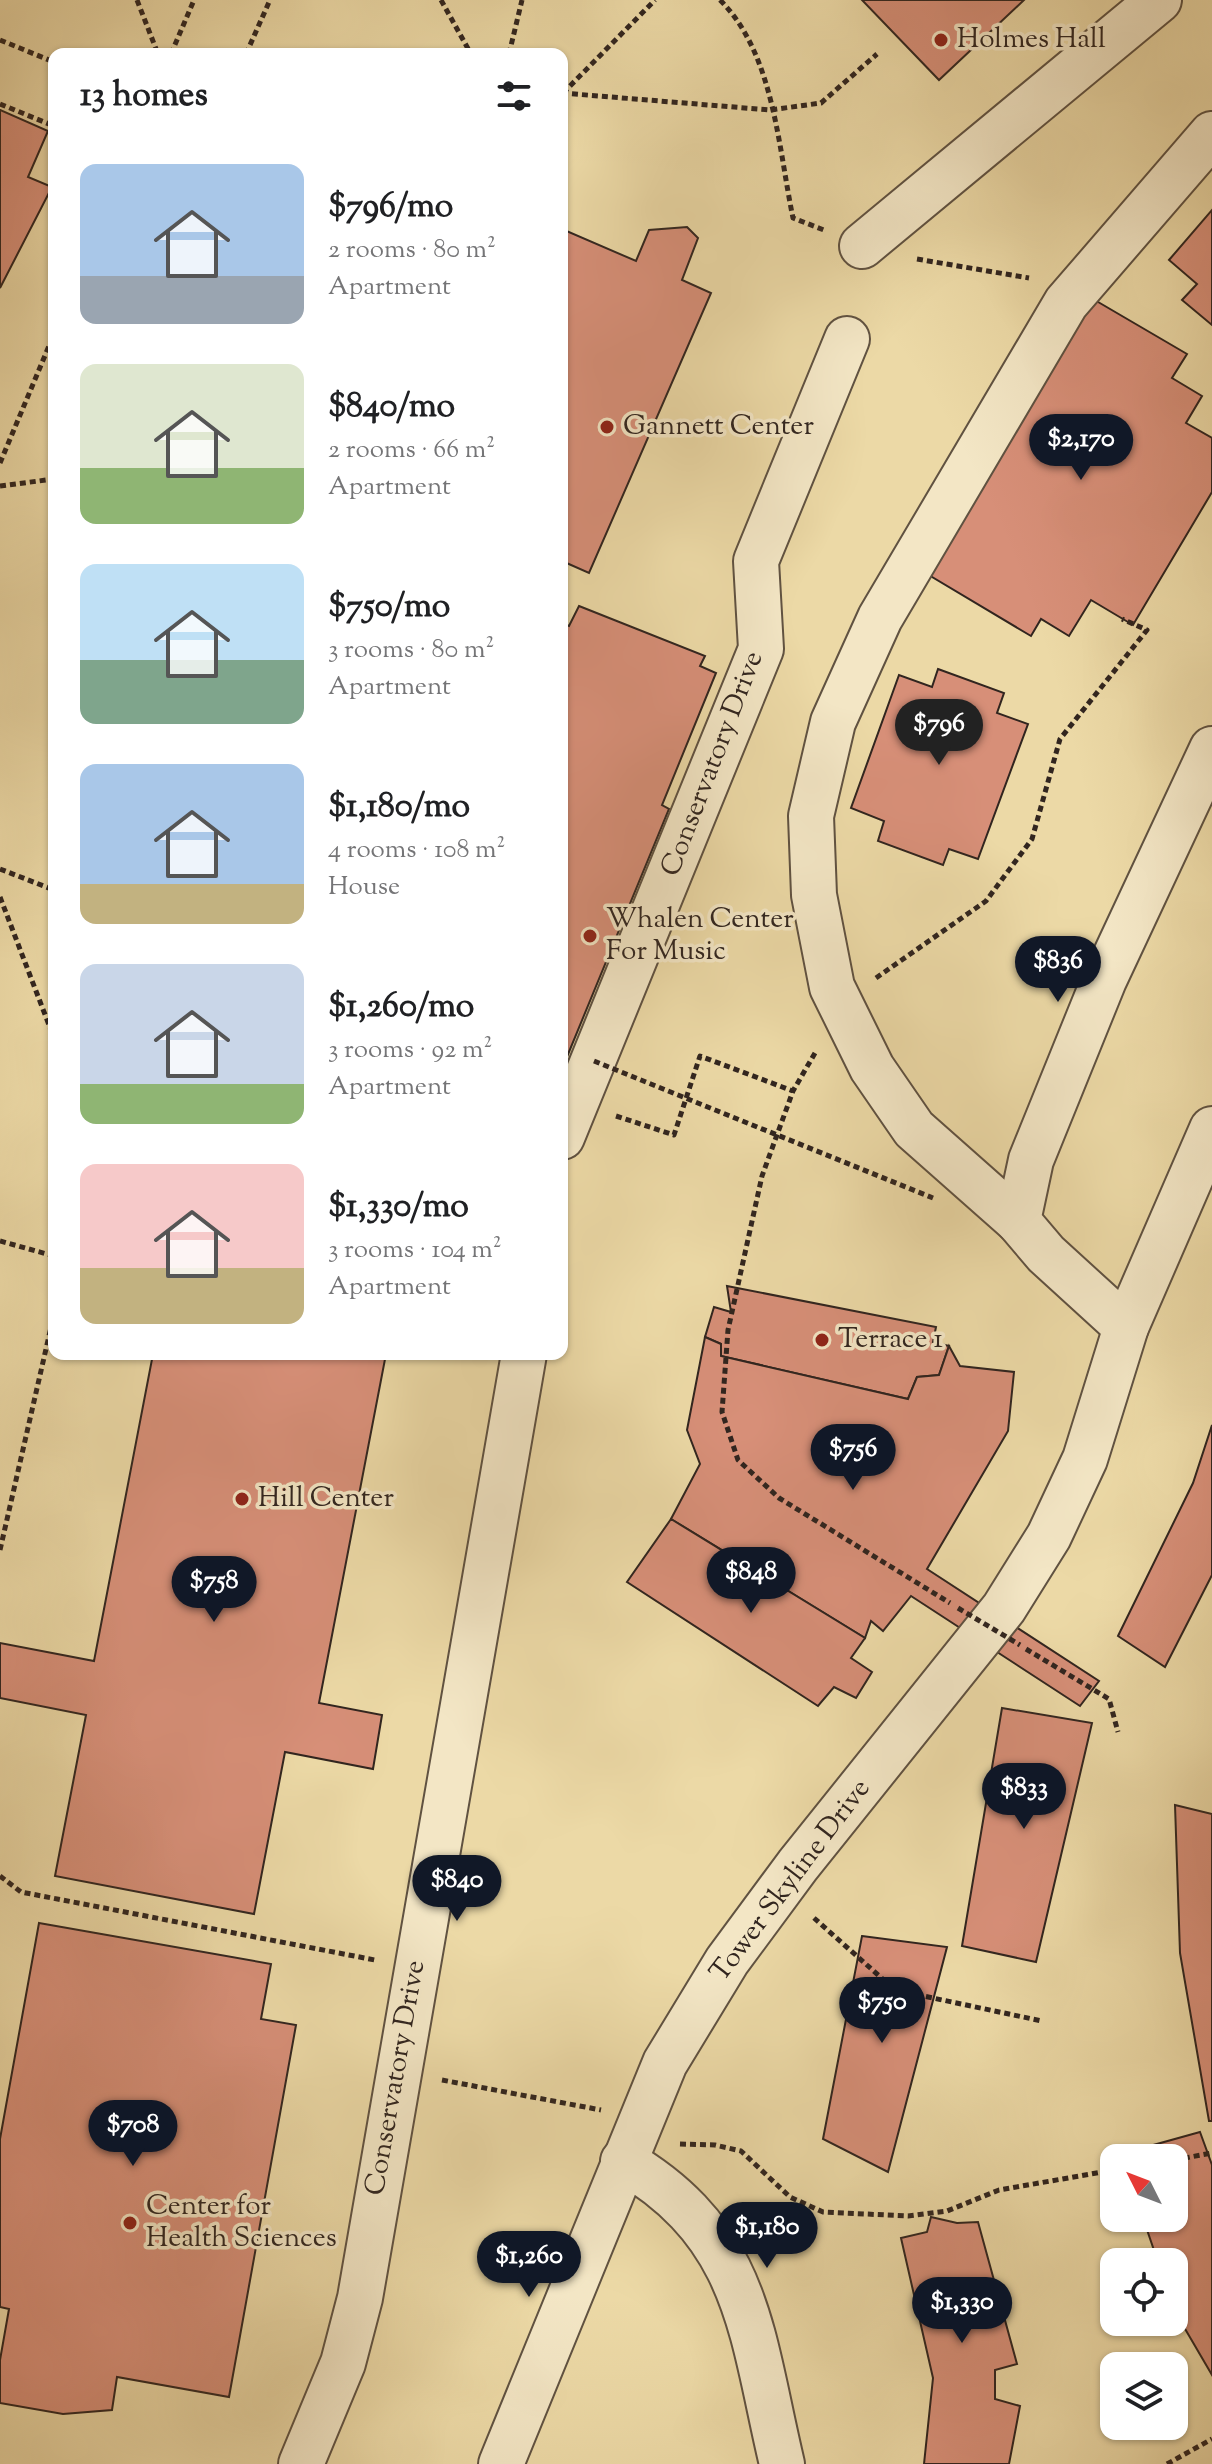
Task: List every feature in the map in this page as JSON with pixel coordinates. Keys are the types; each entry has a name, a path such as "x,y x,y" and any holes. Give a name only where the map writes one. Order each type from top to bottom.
{"street":[{"path":"862,246 1159,0"},
{"path":"1126,1327 1046,1254 1018,1221 914,1129 872,1068 832,987 814,895 811,816 833,722 880,618 1066,303 1212,134"},
{"name":"Conservatory Drive","path":"569,1120 761,649 756,561 847,339"},
{"path":"1018,1221 1031,1160 1104,980 1212,749"},
{"name":"Tower Skyline Drive","path":"501,2464 630,2143 672,2050 727,1961 781,1888 1004,1608 1049,1536 1085,1459 1126,1327 1212,1129"},
{"name":"Conservatory Drive","path":"301,2464 343,2363 360,2298 523,1360"},
{"path":"630,2143 720,2248 741,2293 782,2464"}],"path":[{"path":"137,0 156,48"},
{"path":"174,48 194,0"},
{"path":"249,48 270,0"},
{"path":"441,0 468,48"},
{"path":"510,48 522,0"},
{"path":"568,88 655,0"},
{"path":"0,40 48,60"},
{"path":"568,94 770,110 821,103 877,54"},
{"path":"0,104 48,124"},
{"path":"0,463 48,348"},
{"path":"0,486 48,480"},
{"path":"0,869 48,888"},
{"path":"0,897 48,1022"},
{"path":"569,1120 674,1135 700,1056 793,1091"},
{"path":"594,1061 933,1198"},
{"path":"0,1241 48,1254"},
{"path":"0,1550 48,1340"},
{"path":"958,1608 1109,1699 1118,1732"},
{"path":"0,1876 21,1892 415,1968"},
{"path":"781,1888 895,1990 1042,2021"},
{"path":"398,2071 598,2109 630,2143 715,2145 741,2151 790,2197 823,2212 908,2216 947,2211 999,2190 1100,2172"},
{"path":"1188,2157 1212,2153"},
{"path":"1167,2464 1212,2439"}],"building":[{"name":"Holmes Hall","path":"862,0 1024,0 939,80"},
{"path":"0,110 48,131 28,177 48,185 48,195 0,288"},
{"path":"1212,210 1212,325 1182,300 1197,284 1169,260"},
{"name":"Gannett Center","path":"687,227 698,238 682,280 711,293 589,573 568,564 568,232 636,261 649,230"},
{"path":"1081,292 1187,354 1172,378 1202,396 1186,423 1212,438 1212,492 1133,625 1091,600 1069,636 1041,619 1031,636 917,568"},
{"name":"Whalen Center For Music","path":"579,606 705,656 700,666 716,673 662,805 669,809 568,1054 568,626"},
{"path":"938,669 1004,693 997,713 1028,724 978,859 949,849 943,865 878,841 884,821 851,808 899,675 932,687"},
{"name":"Terrace 1","path":"727,1286 936,1327 933,1342 949,1346 939,1375 917,1377 908,1399 721,1356 721,1344 705,1337 714,1307 731,1312"},
{"path":"705,1337 721,1344 721,1356 908,1399 917,1377 939,1375 949,1346 960,1366 1014,1372 1008,1431 927,1569 1099,1681 1080,1706 911,1596 883,1631 871,1621 865,1638 671,1519 700,1464 687,1430"},
{"name":"Hill Center","path":"152,1360 385,1360 319,1703 382,1715 373,1769 285,1752 254,1914 55,1876 86,1715 0,1698 0,1643 94,1661"},
{"path":"1212,1425 1212,1575 1165,1667 1118,1636 1193,1483"},
{"path":"671,1519 865,1638 851,1658 872,1672 856,1698 834,1687 818,1706 627,1582"},
{"path":"1002,1708 1092,1723 1036,1962 962,1946"},
{"path":"1175,1805 1212,1814 1212,2121 1209,2121 1180,1953"},
{"name":"Center for Health Sciences","path":"39,1923 271,1964 261,2019 296,2025 229,2397 117,2377 112,2410 63,2414 0,2403 0,2360 9,2309 0,2307 0,2139"},
{"path":"862,1936 947,1947 888,2172 823,2139"},
{"path":"1200,2132 1212,2165 1212,2375 1188,2334 1188,2248 1153,2248 1148,2232 1188,2232 1188,2144 1157,2144"},
{"path":"931,2217 957,2223 978,2222 1017,2364 995,2370 995,2399 1020,2406 1009,2464 924,2464 933,2378 901,2238 927,2232"}],"place":[{"name":"Holmes Hall","path":"941,40"},
{"name":"Gannett Center","path":"607,427"},
{"name":"Whalen Center For Music","path":"590,936"},
{"name":"Terrace 1","path":"822,1340"},
{"name":"Hill Center","path":"242,1499"},
{"name":"Center for Health Sciences","path":"130,2223"}]}
